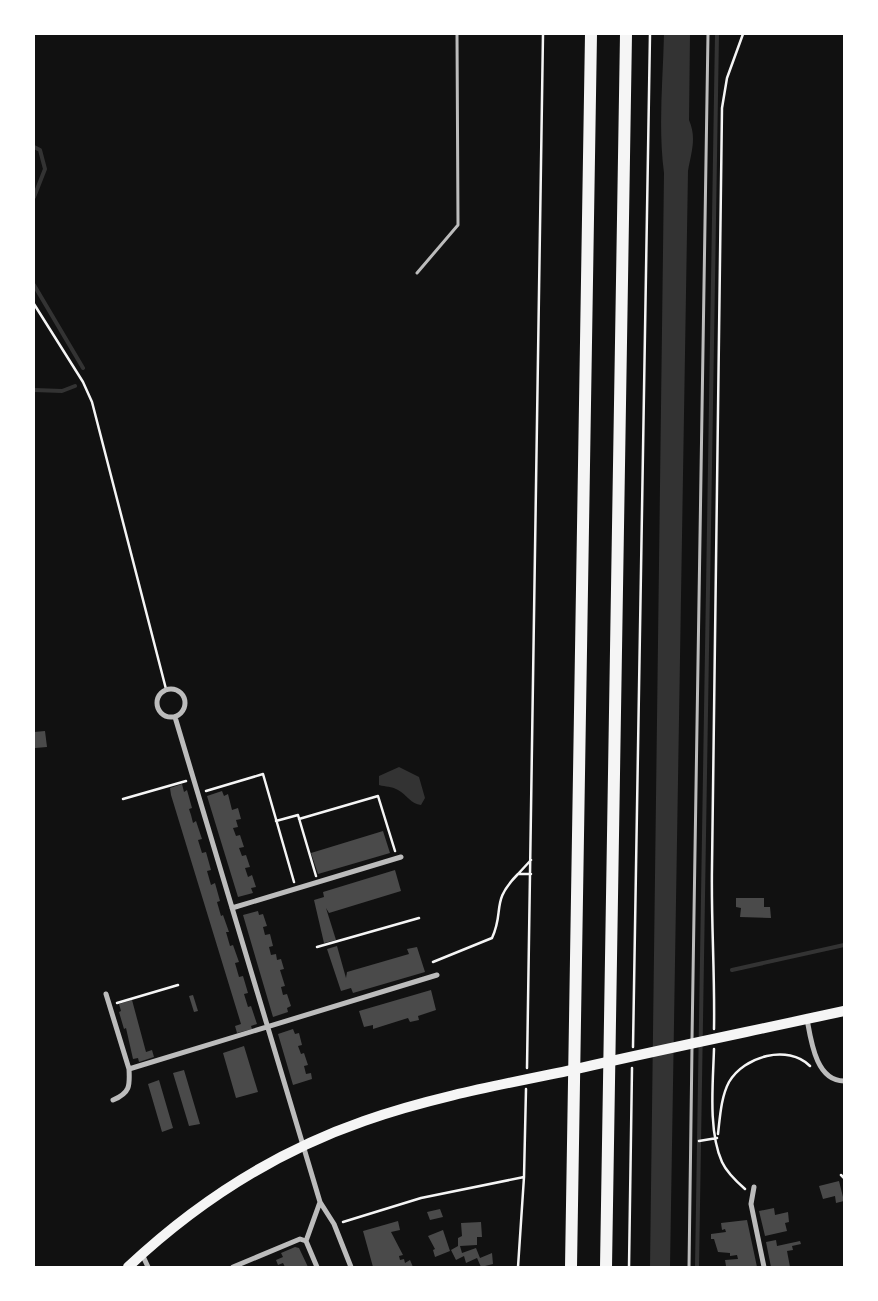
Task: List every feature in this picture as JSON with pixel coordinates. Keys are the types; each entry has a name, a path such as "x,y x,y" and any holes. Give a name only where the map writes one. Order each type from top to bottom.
{"highway":[{"path":"571,1267 591,34"},
{"path":"606,1267 626,34"}],"main road":[{"path":"128,1267 202,1205 243,1177 329,1134 400,1110 502,1085 844,1011"}],"street":[{"path":"166,689 176,689 185,699 183,712 175,717 165,716 158,709 159,695 166,689"},
{"path":"175,717 296,1127 320,1202 334,1224 351,1267"},
{"path":"232,908 399,857"},
{"path":"129,1069 437,974"},
{"path":"106,994 129,1069 128,1091 124,1096 113,1100"},
{"path":"807,1019 814,1052 824,1072 831,1078 844,1081"},
{"path":"754,1187 752,1204 764,1267"},
{"path":"317,1267 306,1241 320,1202"},
{"path":"233,1267 300,1239 306,1241"},
{"path":"142,1254 148,1267"}],"lane":[{"path":"417,273 458,225 457,34"},
{"path":"689,1267 708,34"}],"path":[{"path":"527,1069 543,34"},
{"path":"633,1048 650,34"},
{"path":"714,1033 716,966 713,950 712,873 717,643 722,108 727,78 743,34"},
{"path":"34,304 83,382 92,402 166,689"},
{"path":"198,794 263,774 296,888"},
{"path":"123,799 193,779"},
{"path":"299,819 378,796 399,857"},
{"path":"276,821 298,815 318,882"},
{"path":"433,962 492,938 496,930 500,897 508,884 531,860"},
{"path":"518,874 531,874"},
{"path":"318,947 419,918"},
{"path":"110,1005 178,985"},
{"path":"714,1042 713,1114 722,1162 735,1180 746,1190 752,1204"},
{"path":"717,1138 723,1102 730,1081 744,1066 758,1058 776,1055 793,1056 812,1068"},
{"path":"629,1267 633,1058"},
{"path":"518,1267 524,1177 526,1089"},
{"path":"691,1142 717,1138"},
{"path":"841,1174 844,1178"},
{"path":"334,1224 421,1198 524,1177"}],"shaded area":[{"path":"664,34 690,34 689,120 693,139 688,171 670,1267 650,1267 664,173 661,121"},
{"path":"399,767 419,777 425,798 421,805 414,803 401,792 391,787 379,785 379,776"}],"building":[{"path":"45,731 47,747 35,748 34,732"},
{"path":"182,784 184,792 187,790 192,808 189,809 193,823 196,821 202,839 198,840 202,853 206,852 211,870 207,871 211,885 215,883 220,901 217,902 229,932 226,932 230,946 233,945 239,962 235,963 239,977 243,976 248,993 244,994 248,1007 251,1006 257,1024 251,1026 252,1029 237,1033 235,1026 241,1024 171,795 170,788"},
{"path":"222,791 224,796 228,794 232,810 238,808 241,819 236,820 238,827 233,828 236,836 240,835 244,847 239,848 242,856 246,855 250,867 245,868 248,877 252,875 256,887 251,888 253,893 238,897 207,796"},
{"path":"383,831 390,853 318,874 311,853"},
{"path":"395,870 401,891 329,913 326,908 336,940 324,943 314,900 324,897 323,892"},
{"path":"736,898 764,898 764,907 770,907 771,918 740,917 741,908 736,907"},
{"path":"258,911 259,915 263,914 267,926 263,927 265,935 270,934 273,946 269,947 271,955 276,954 277,960 281,959 284,969 280,970 285,986 281,987 283,995 287,994 291,1006 287,1008 288,1012 273,1017 243,915"},
{"path":"337,946 346,978 347,972 409,954 407,949 417,947 425,972 353,993 351,988 341,991 327,949"},
{"path":"431,990 436,1010 418,1016 419,1020 410,1022 408,1018 373,1029 373,1025 364,1027 359,1011"},
{"path":"193,995 198,1011 194,1012 189,996"},
{"path":"132,1000 146,1052 152,1050 154,1057 139,1062 138,1058 133,1059 126,1028 124,1029 119,1012 121,1011 119,1004"},
{"path":"293,1029 295,1034 299,1033 302,1045 298,1046 301,1054 304,1053 308,1065 304,1066 306,1074 311,1073 312,1079 293,1085 278,1034"},
{"path":"244,1046 258,1092 236,1098 223,1053"},
{"path":"184,1070 200,1124 189,1126 173,1073"},
{"path":"159,1080 173,1128 162,1132 148,1084"},
{"path":"839,1181 844,1201 836,1203 835,1196 823,1199 819,1186"},
{"path":"774,1208 775,1215 788,1212 789,1222 785,1223 787,1231 765,1236 759,1211"},
{"path":"440,1209 443,1217 430,1220 427,1212"},
{"path":"747,1220 757,1267 726,1266 725,1260 738,1259 737,1255 730,1256 730,1253 718,1252 714,1239 711,1239 711,1234 726,1232 725,1229 722,1230 721,1223"},
{"path":"398,1221 400,1230 391,1232 403,1255 399,1256 400,1260 404,1259 405,1263 410,1260 413,1267 373,1267 363,1231"},
{"path":"481,1222 482,1237 477,1237 477,1245 460,1246 462,1253 476,1248 480,1258 492,1253 493,1264 481,1267 477,1258 466,1263 464,1256 456,1260 451,1250 458,1246 458,1238 462,1236 461,1223"},
{"path":"443,1230 450,1251 435,1257 433,1250 435,1249 428,1236"},
{"path":"776,1240 777,1246 800,1241 801,1244 792,1246 793,1250 787,1251 790,1267 771,1267 766,1242"},
{"path":"295,1247 299,1248 308,1267 285,1267 283,1263 278,1265 276,1260 283,1257 281,1253"}],"waterway":[{"path":"697,1267 717,34"},
{"path":"34,147 40,150 45,169 34,197"},
{"path":"34,285 83,368"},
{"path":"34,390 62,391 75,386"},
{"path":"732,970 844,945"}]}
